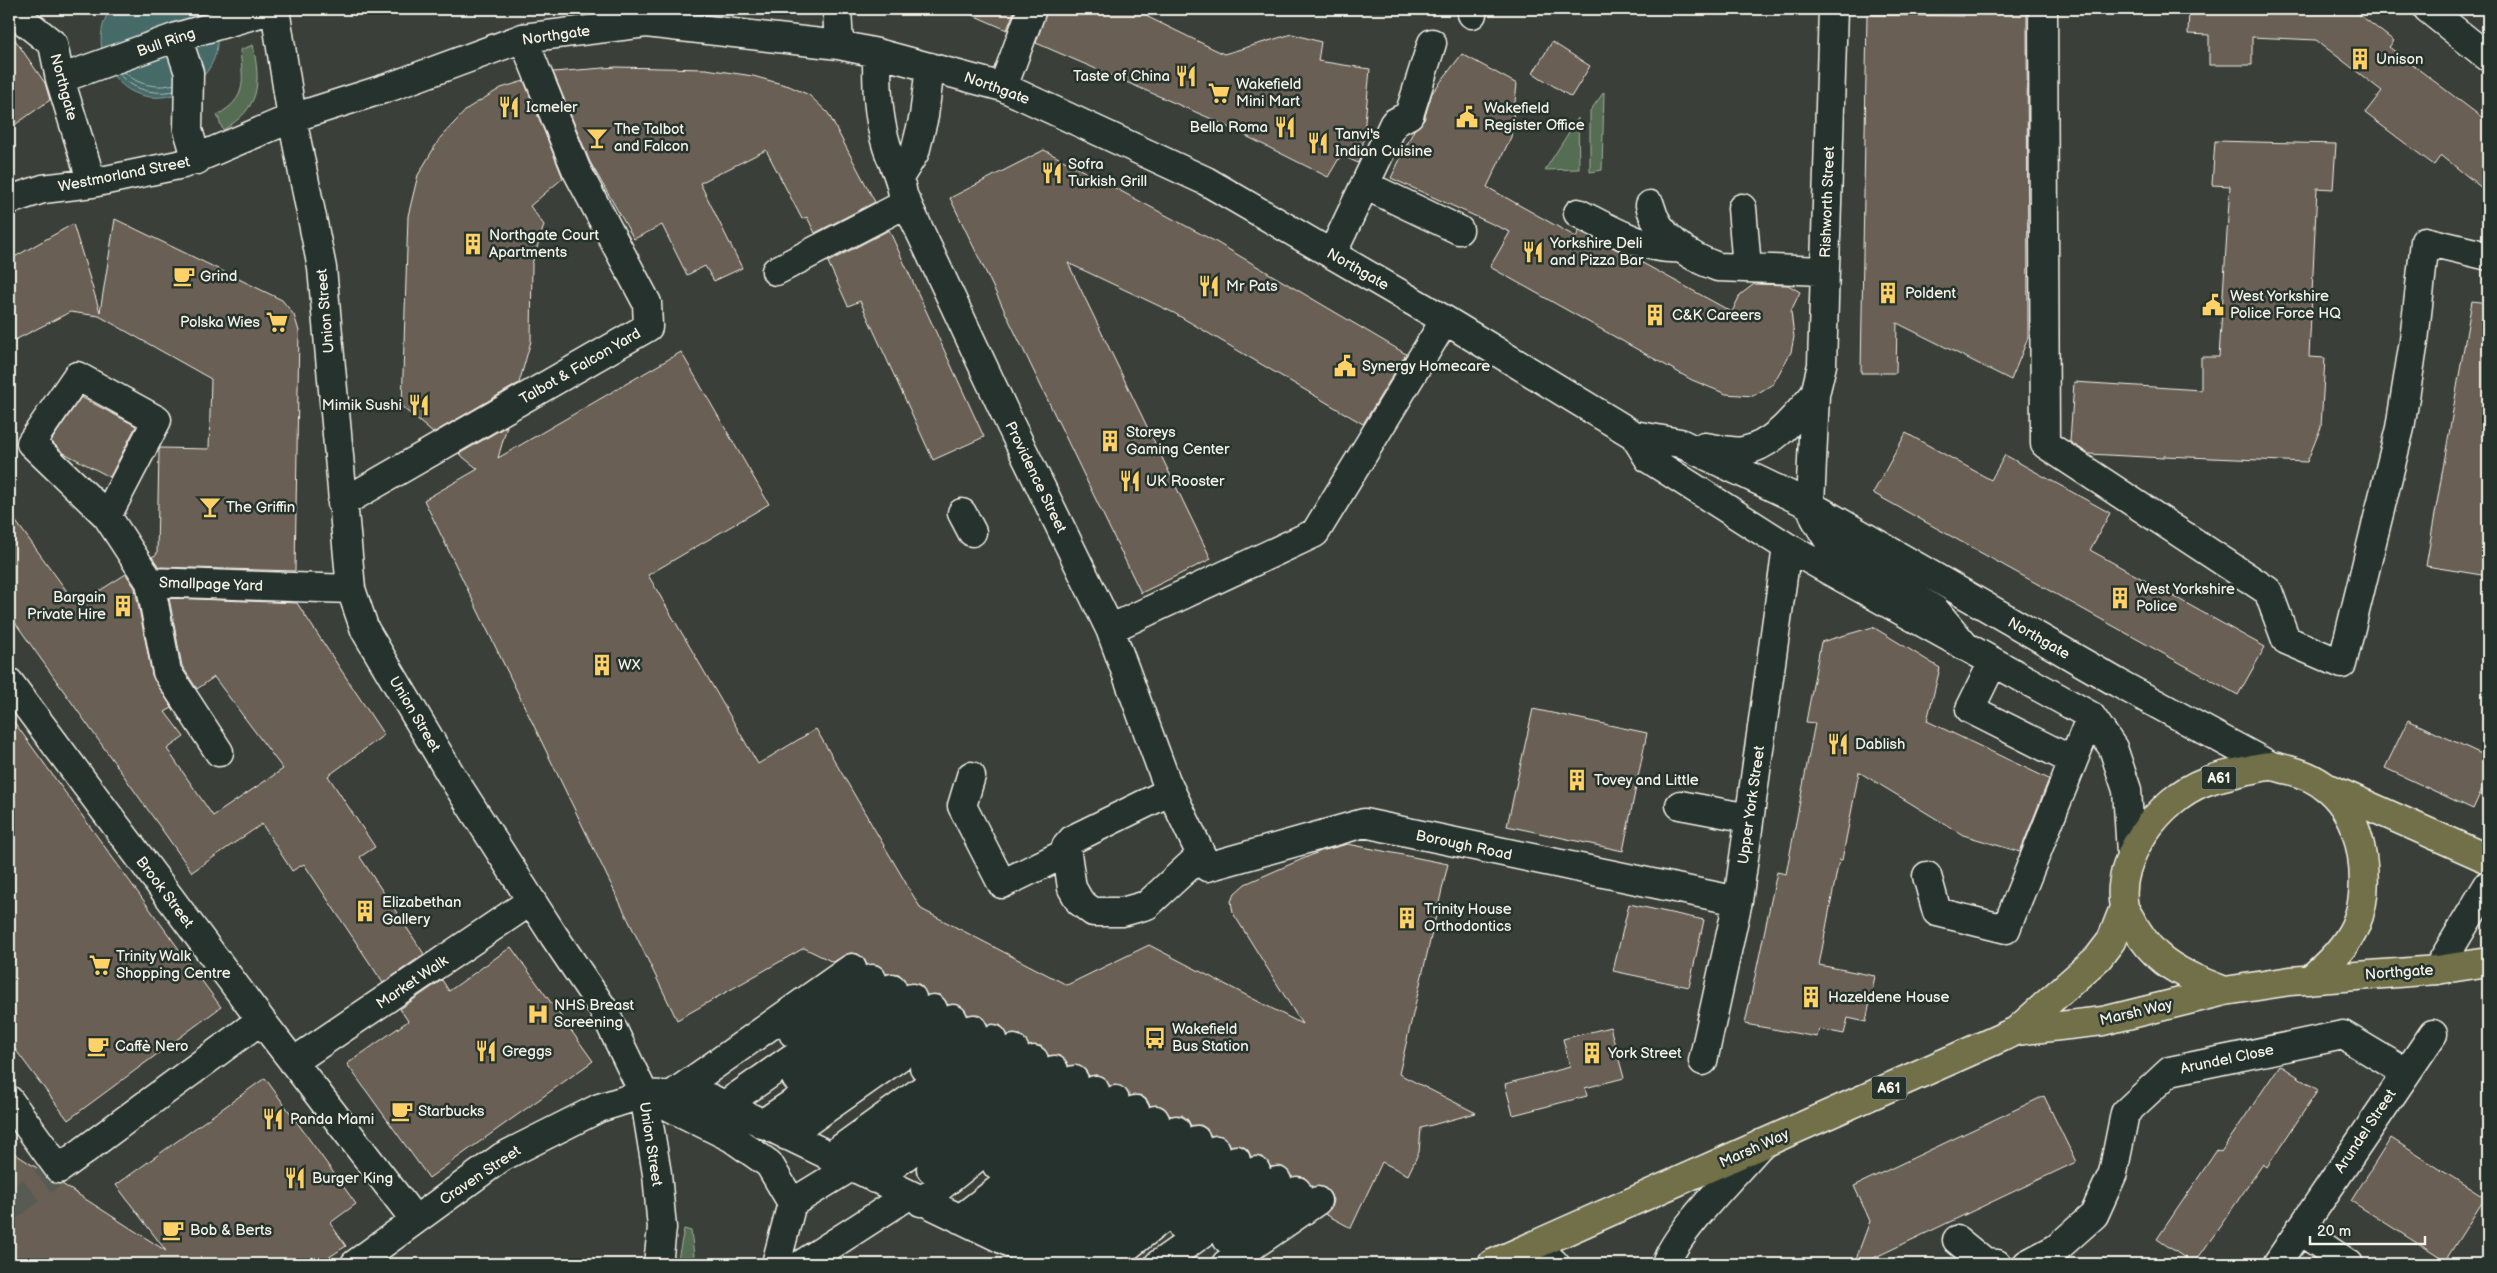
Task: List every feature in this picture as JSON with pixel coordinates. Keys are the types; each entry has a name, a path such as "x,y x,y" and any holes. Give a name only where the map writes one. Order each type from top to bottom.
{"highway":[{"name":"A61","path":"2331,789 2352,820 2360,848 2365,881 2362,905 2349,940 2331,962 2309,980 2225,991 2191,978 2163,961 2146,944 2124,908 2124,880 2131,854 2151,824 2174,800 2203,782 2271,766 2306,775 2331,789 2488,859"},
{"name":"Marsh Way","path":"2016,1031 2098,958 2111,941 2124,908"},
{"name":"Northgate","path":"2309,980 2437,970 2488,962"},
{"name":"Marsh Way","path":"1492,1264 1546,1255 1761,1144 2016,1031 2103,1021 2225,991"}],"street":[{"name":"Northgate","path":"9,9 53,44 60,79 92,183"},
{"name":"Bull Ring","path":"60,79 177,37 274,9 292,118"},
{"path":"837,9 838,44"},
{"path":"1003,87 1032,9"},
{"name":"Rishworth Street","path":"1810,505 1815,394 1822,365 1833,9"},
{"path":"2043,9 2045,444 2268,591 2286,640 2342,664 2400,428 2414,341 2425,240 2488,256"},
{"path":"2428,9 2488,57"},
{"name":"Northgate","path":"292,118 390,87 523,38 586,20 646,22 838,44 1003,87 1206,181 1445,320 1634,435 1680,443 1810,505 2118,683 2271,766"},
{"path":"177,37 189,73 188,130 197,160"},
{"name":"Talbot & Falcon Yard","path":"342,503 648,327 647,303 576,169 547,102 523,38"},
{"path":"1332,254 1394,123 1409,115 1432,43"},
{"name":"Providence Street","path":"877,53 877,102 887,147 900,176 903,195 1011,426 1110,629 1168,786"},
{"path":"900,176 915,152 924,116 930,67"},
{"name":"Westmorland Street","path":"9,200 43,189 92,183 197,160 292,118"},
{"name":"Union Street","path":"292,118 322,268 351,589 365,630 451,775 531,901 602,1007 644,1094 657,1174 662,1228 658,1264"},
{"path":"1365,185 1459,230"},
{"path":"776,270 907,203"},
{"path":"1650,205 1654,219 1665,234 1704,262 1718,267 1824,271"},
{"path":"1742,208 1747,268"},
{"path":"1578,213 1633,240 1668,249 1682,248"},
{"path":"1110,629 1315,533 1445,320"},
{"name":"Smallpage Yard","path":"107,516 157,420 77,376 31,444 107,516 150,582 351,589"},
{"name":"Rishworth Street","path":"1680,443 1742,451 1763,444 1791,422 1815,394"},
{"name":"Northgate","path":"1634,435 1650,459 1787,546 2091,716 2113,748 2127,790 2131,854"},
{"name":"Northgate","path":"1810,505 1815,518 1833,548 1935,610 1965,646"},
{"name":"Upper York Street","path":"1703,1061 1738,901 1787,546"},
{"path":"150,582 167,672 218,752"},
{"path":"1993,662 1970,708 2073,760"},
{"name":"Brook Street","path":"9,682 261,1020 415,1220"},
{"path":"1927,876 1937,912 2006,930 2091,716"},
{"path":"971,776 962,806 1002,884 1066,854"},
{"path":"1168,786 1201,855 1147,905 1122,912 1093,912 1080,902 1072,888 1066,854 1066,847 1072,839 1168,786"},
{"path":"1680,805 1749,818"},
{"name":"Borough Road","path":"1201,855 1207,867 1364,823 1738,901"},
{"path":"2437,970 2488,885"},
{"name":"Market Walk","path":"293,1062 531,901"},
{"path":"9,1100 59,1169 261,1020"},
{"name":"Arundel Close","path":"2027,1264 2057,1248 2094,1215 2113,1173 2125,1113 2170,1071 2344,1034 2405,1072"},
{"name":"Arundel Street","path":"2276,1264 2405,1072 2433,1034"},
{"path":"644,1094 672,1095 1084,1085"},
{"path":"699,1098 1084,1085"},
{"path":"743,1114 1084,1085"},
{"path":"743,1114 1084,1085"},
{"path":"787,1136 1084,1085"},
{"path":"776,1264 792,1203 832,1158 1084,1085"},
{"path":"832,1158 1084,1085"},
{"path":"875,1179 1084,1085"},
{"path":"802,1264 973,1226 1084,1085"},
{"path":"973,1226 1084,1085"},
{"path":"973,1226 1084,1085"},
{"path":"973,1226 1084,1085"},
{"path":"1073,1264 1084,1085"},
{"path":"1084,1085 1105,1264"},
{"path":"1084,1085 1133,1264"},
{"path":"1084,1085 1159,1264"},
{"path":"1084,1085 1191,1264"},
{"path":"1084,1085 1226,1264"},
{"path":"644,1094 732,1138 769,1164 792,1203"},
{"name":"Craven Street","path":"355,1264 502,1157 592,1111 644,1094"},
{"path":"672,1095 710,1098 973,1226"},
{"path":"1666,1264 1668,1255 1693,1221 1761,1144"},
{"path":"2299,1230 2349,1264"},
{"path":"1957,1240 1985,1263 1998,1264"}],"green space":[{"path":"253,45 257,72 255,94 251,104 244,113 223,130 217,115 227,109 239,95 242,80 240,50"},
{"path":"1604,92 1602,170 1590,172 1590,111"},
{"path":"1578,118 1579,169 1545,170"},
{"path":"684,1229 691,1231 695,1264 677,1264"}],"water":[{"path":"110,9 208,9 217,35 214,59 202,78 184,91 162,97 140,95 120,83 105,60 101,40 104,21"}],"building":[{"path":"959,9 1015,9 1007,30"},
{"path":"1047,9 1150,9 1148,17 1224,54 1292,34 1321,42 1318,61 1370,69 1362,154 1358,163 1341,155 1328,177 1214,120 1036,43"},
{"path":"1964,9 2027,9 2028,338 2011,380 1897,323 1896,373 1861,373 1867,15 1964,16"},
{"path":"2189,9 2352,9 2394,41 2389,47 2488,122 2488,193 2441,155 2434,165 2365,113 2382,91 2316,40 2252,37 2252,65 2209,65 2209,35 2188,34"},
{"path":"9,31 45,83 50,100 9,129"},
{"path":"1552,42 1590,66 1571,97 1533,73"},
{"path":"1462,54 1517,84 1511,137 1487,187 1576,237 1579,231 1626,254 1732,312 1740,295 1754,284 1788,285 1800,292 1791,311 1794,337 1791,352 1773,384 1753,396 1726,394 1692,380 1490,267 1510,232 1391,178 1414,130 1424,120 1432,93"},
{"path":"616,67 706,69 753,76 789,86 809,95 828,113 875,202 815,233 807,217 802,219 766,150 700,183 742,268 714,281 705,266 687,275 662,225 634,239 590,162 553,72"},
{"name":"Northgate Court Apartments","path":"524,81 563,178 530,206 544,225 532,264 531,341 519,383 433,433 402,407 408,216 418,175 440,138 468,108 501,88"},
{"path":"2215,141 2336,144 2333,189 2317,188 2309,357 2325,358 2321,427 2307,462 2089,454 2070,442 2074,382 2201,390 2201,357 2219,357 2230,186 2212,185"},
{"path":"1044,150 1216,242 1406,354 1363,424 1174,313 1068,263 1211,559 1141,593 950,198"},
{"path":"115,219 282,300 294,315 299,331 295,571 159,567 152,557 157,554 159,450 160,448 209,449 211,379 99,316 70,312 9,343 9,260 73,224 100,312"},
{"path":"889,230 984,437 933,460 860,301 848,306 828,262"},
{"path":"2472,301 2488,303 2488,576 2426,566"},
{"path":"681,352 769,504 648,575 758,764 816,729 921,909 1067,985 1149,945 1302,1024 1233,913 1231,901 1235,893 1245,884 1321,851 1348,844 1448,864 1399,1074 1476,1113 1421,1128 1419,1152 1408,1175 1382,1162 1351,1228 1325,1214 1331,1208 1333,1200 1330,1193 1324,1187 1312,1187 1304,1177 1292,1177 1283,1167 1271,1167 1262,1157 1251,1157 1248,1150 1242,1146 1231,1146 1222,1136 1211,1136 1208,1130 1201,1125 1191,1126 1182,1115 1170,1116 1161,1106 1150,1106 1147,1100 1140,1095 1130,1096 1121,1086 1110,1086 1101,1076 1089,1076 1080,1066 1069,1066 1060,1056 1049,1056 1041,1046 1029,1046 1021,1035 1008,1035 1000,1025 988,1025 985,1019 978,1014 968,1015 959,1005 948,1005 940,995 927,995 919,984 907,984 899,974 886,974 878,965 867,965 858,954 850,953 833,962 804,948 677,1020 424,500 478,469 459,454 507,426 498,458"},
{"path":"81,397 136,426 110,477 62,452 51,441"},
{"name":"West Yorkshire Police","path":"1906,433 1991,480 2005,455 2110,513 2090,550 2265,647 2238,695 1873,493"},
{"path":"9,512 77,605 126,574 135,588 152,675 172,708 165,712 184,737 167,749 213,816 283,769 214,677 197,689 182,666 169,598 297,603 384,735 328,776 375,847 360,857 424,954 383,983 304,864 292,871 262,824 192,872 9,614"},
{"path":"1873,627 1940,668 1927,721 2049,779 2020,852 1963,835 1859,772 1842,860 1839,860 1819,965 1875,976 1866,1022 1848,1018 1844,1034 1819,1029 1817,1037 1745,1024 1777,872 1786,874 1815,723 1806,722 1821,642"},
{"name":"Tovey and Little","path":"1533,709 1647,733 1623,851 1507,826"},
{"name":"Trinity Walk Shopping Centre","path":"9,715 221,1007 68,1120 9,1041"},
{"path":"2408,720 2488,757 2488,776 2473,809 2385,768"},
{"path":"1629,904 1704,920 1689,987 1613,971"},
{"path":"511,947 593,1061 429,1178 347,1064 408,1021 400,1009 442,980 449,991"},
{"name":"York Street","path":"1610,1027 1624,1078 1585,1088 1587,1096 1513,1115 1505,1084 1570,1067 1563,1039"},
{"path":"2280,1065 2318,1090 2267,1167 2263,1164 2194,1264 2157,1239 2217,1150 2221,1152"},
{"path":"265,1078 356,1204 330,1223 346,1246 319,1264 9,1264 9,1150 40,1170 52,1183 62,1184 166,1251 116,1185"},
{"path":"2044,1096 2076,1162 1861,1264 1854,1264 1870,1221 1854,1186"},
{"path":"2391,1138 2485,1198 2445,1261 2351,1201"}],"tunnel":[{"path":"9,1207 59,1169"}],"place":[{"name":"Unison","path":"2360,59"},
{"name":"Taste of China","path":"1186,76"},
{"name":"Wakefield Mini Mart","path":"1219,93"},
{"name":"Icmeler","path":"509,107"},
{"name":"Wakefield Register Office","path":"1467,117"},
{"name":"Bella Roma","path":"1285,127"},
{"name":"The Talbot and Falcon","path":"597,138"},
{"name":"Tanvi's Indian Cuisine","path":"1318,143"},
{"name":"Sofra Turkish Grill","path":"1052,173"},
{"name":"Northgate Court Apartments","path":"473,244"},
{"name":"Yorkshire Deli and Pizza Bar","path":"1533,252"},
{"name":"Grind","path":"184,276"},
{"name":"Mr Pats","path":"1209,286"},
{"name":"Poldent","path":"1888,293"},
{"name":"West Yorkshire Police Force HQ","path":"2213,305"},
{"name":"C&K Careers","path":"1655,315"},
{"name":"Polska Wies","path":"277,322"},
{"name":"Synergy Homecare","path":"1345,366"},
{"name":"Mimik Sushi","path":"419,405"},
{"name":"Storeys Gaming Center","path":"1110,441"},
{"name":"UK Rooster","path":"1130,481"},
{"name":"The Griffin","path":"210,507"},
{"name":"West Yorkshire Police","path":"2120,598"},
{"name":"Bargain Private Hire","path":"123,606"},
{"name":"WX","path":"602,665"},
{"name":"Dablish","path":"1838,744"},
{"name":"Tovey and Little","path":"1577,780"},
{"name":"Elizabethan Gallery","path":"365,911"},
{"name":"Trinity House Orthodontics","path":"1407,918"},
{"name":"Trinity Walk Shopping Centre","path":"100,965"},
{"name":"Hazeldene House","path":"1811,997"},
{"name":"NHS Breast Screening","path":"538,1014"},
{"name":"Wakefield Bus Station","path":"1155,1038"},
{"name":"Caffè Nero","path":"98,1046"},
{"name":"Greggs","path":"486,1051"},
{"name":"York Street","path":"1592,1053"},
{"name":"Starbucks","path":"402,1111"},
{"name":"Panda Mami","path":"273,1119"},
{"name":"Burger King","path":"295,1178"},
{"name":"Bob & Berts","path":"173,1230"}]}
